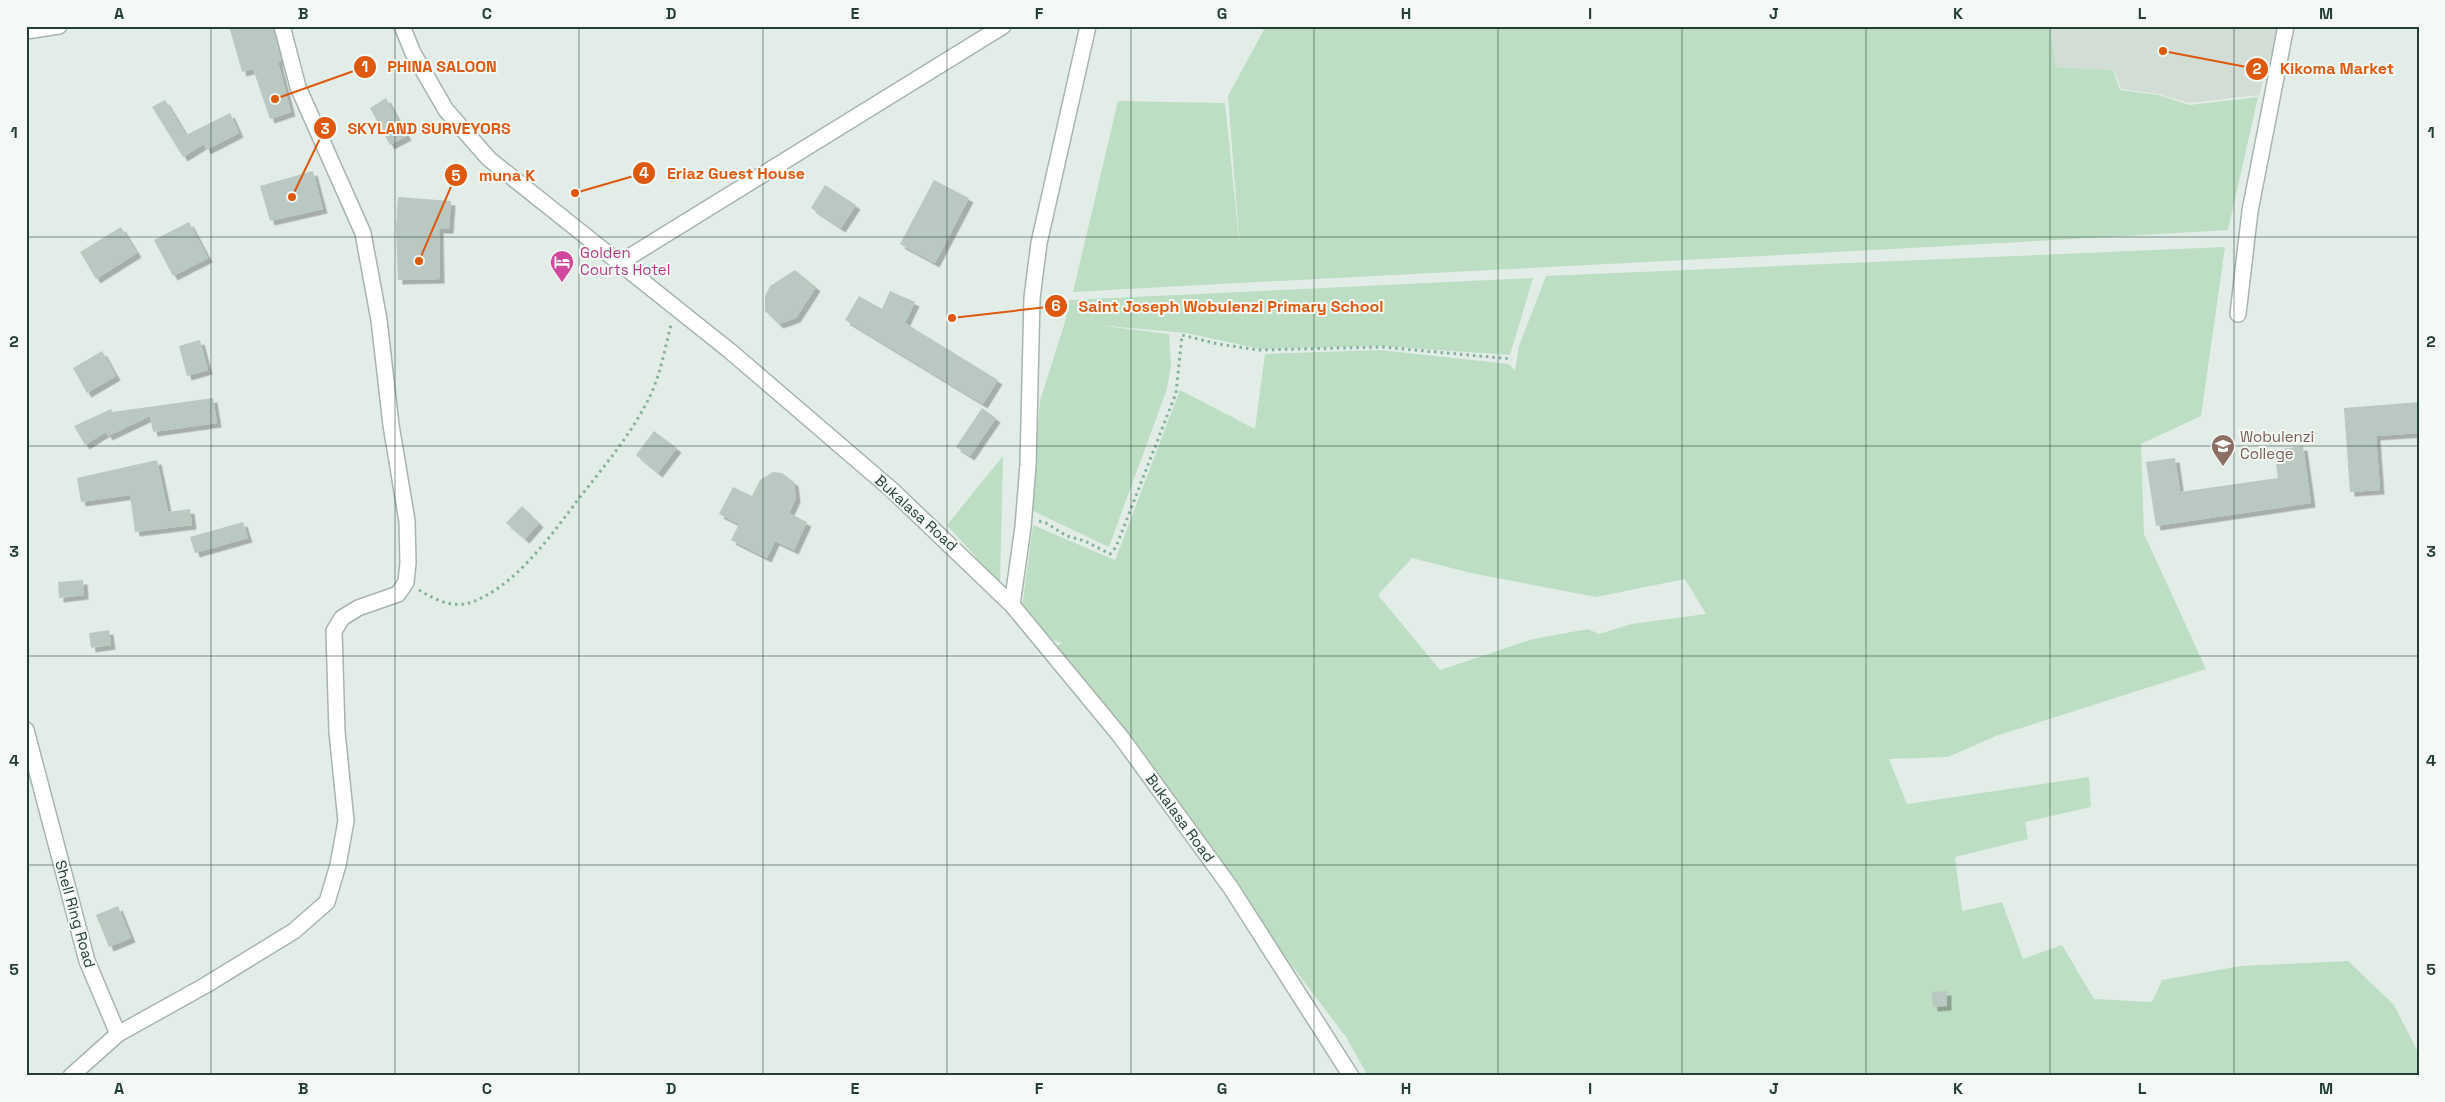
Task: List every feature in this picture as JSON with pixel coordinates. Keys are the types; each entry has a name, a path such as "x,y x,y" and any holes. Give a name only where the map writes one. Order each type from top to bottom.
{"street":[{"path":"26,31 59,26"},
{"path":"71,1076 118,1034 206,985 294,931 327,902 338,865 346,821 337,732 334,631 342,618 358,608 398,594 406,582 408,563 407,521 392,425 379,320 363,233 298,87 282,26"},
{"name":"Bukalasa Road","path":"402,26 413,53 446,110 489,160 621,262 730,351 892,490 1012,605 1121,737 1231,888 1351,1076"},
{"path":"621,262 1003,26"},
{"path":"1012,605 1028,465 1032,298 1039,243 1088,26"},
{"path":"2238,314 2250,212 2286,26"},
{"name":"Shell Ring Road","path":"26,730 87,961 118,1034"}],"path":[{"path":"406,582 436,600 453,604 468,603 488,594 528,561 607,465 630,431 660,372 675,308"},
{"path":"1023,519 1046,523 1066,536 1085,541 1110,554 1112,552 1116,547 1176,393 1182,335 1218,344 1259,350 1382,347 1512,359"}],"shaded area":[{"path":"2050,26 2280,26 2259,95 2189,103 2159,94 2121,89 2114,70 2056,67"}],"green space":[{"path":"1266,26 2050,26 2056,67 2113,70 2120,90 2159,95 2189,105 2258,97 2228,230 1073,292 1118,101 1225,103 1240,249 1228,96"},
{"path":"2225,247 2201,416 2141,444 2144,534 2206,669 1996,736 1948,757 1889,759 1907,804 2089,777 2091,807 2025,822 2028,839 1955,857 1962,911 2002,902 2023,959 2062,945 2094,999 2152,1002 2162,980 2241,966 2348,961 2394,1005 2419,1054 2419,1076 1368,1076 1346,1037 1052,649 1062,643 1036,635 1021,615 1033,525 1115,560 1180,390 1255,429 1265,354 1380,350 1509,364 1515,371 1519,346 1546,276","holes":["1412,558 1471,573 1596,597 1685,579 1706,614 1631,624 1599,634 1588,629 1533,639 1440,670 1378,595"]},
{"path":"1533,278 1510,355 1381,346 1260,349 1186,333 1096,325 1169,334 1171,364 1167,389 1109,547 1031,510 1040,401 1065,322 1069,300"},
{"path":"1003,456 1000,584 947,525"}],"building":[{"path":"229,26 273,26 281,61 278,62 291,112 270,119 253,69 242,72"},
{"path":"386,98 407,136 390,145 370,108"},
{"path":"165,100 186,135 230,113 239,133 206,150 204,144 183,157 152,107"},
{"path":"313,171 323,209 270,221 260,186"},
{"path":"934,180 969,198 935,263 900,244"},
{"path":"825,185 856,205 841,228 811,208"},
{"path":"398,197 451,201 449,229 439,229 440,279 398,280 396,226"},
{"path":"189,222 208,258 173,276 154,240"},
{"path":"121,227 137,253 96,279 80,252"},
{"path":"795,270 816,287 796,318 779,324 765,311 765,296 770,286"},
{"path":"890,291 915,302 905,323 998,380 983,404 845,320 859,296 882,309"},
{"path":"200,340 208,370 187,376 179,346"},
{"path":"102,351 116,376 87,393 73,368"},
{"path":"213,398 217,423 153,432 150,416 108,436 106,432 85,445 74,426 111,409 112,412"},
{"path":"2419,402 2419,433 2376,436 2380,490 2350,492 2344,408"},
{"path":"982,408 996,418 970,456 956,447"},
{"path":"654,431 677,448 658,473 636,455"},
{"path":"2303,446 2311,503 2156,526 2146,462 2175,458 2180,492 2278,478 2274,450"},
{"path":"157,460 168,512 190,509 192,525 135,532 130,495 81,502 77,478"},
{"path":"773,472 782,473 794,482 796,498 789,513 807,522 794,550 775,541 767,558 731,540 739,524 719,514 733,487 752,496 760,480"},
{"path":"522,506 539,523 525,539 506,523"},
{"path":"243,522 248,538 195,553 190,537"},
{"path":"83,580 84,595 59,598 58,582"},
{"path":"109,630 111,645 91,648 89,633"},
{"path":"118,906 131,938 109,947 96,915"},
{"path":"1947,991 1947,1006 1933,1007 1932,992"}],"place":[{"name":"Kikoma Market","path":"2163,51"},
{"name":"PHINA SALOON","path":"275,99"},
{"name":"Eriaz Guest House","path":"575,193"},
{"name":"SKYLAND SURVEYORS","path":"292,197"},
{"name":"muna K","path":"419,261"},
{"name":"Golden Courts Hotel","path":"562,283"},
{"name":"Saint Joseph Wobulenzi Primary School","path":"952,318"},
{"name":"Wobulenzi College","path":"2223,467"}]}
